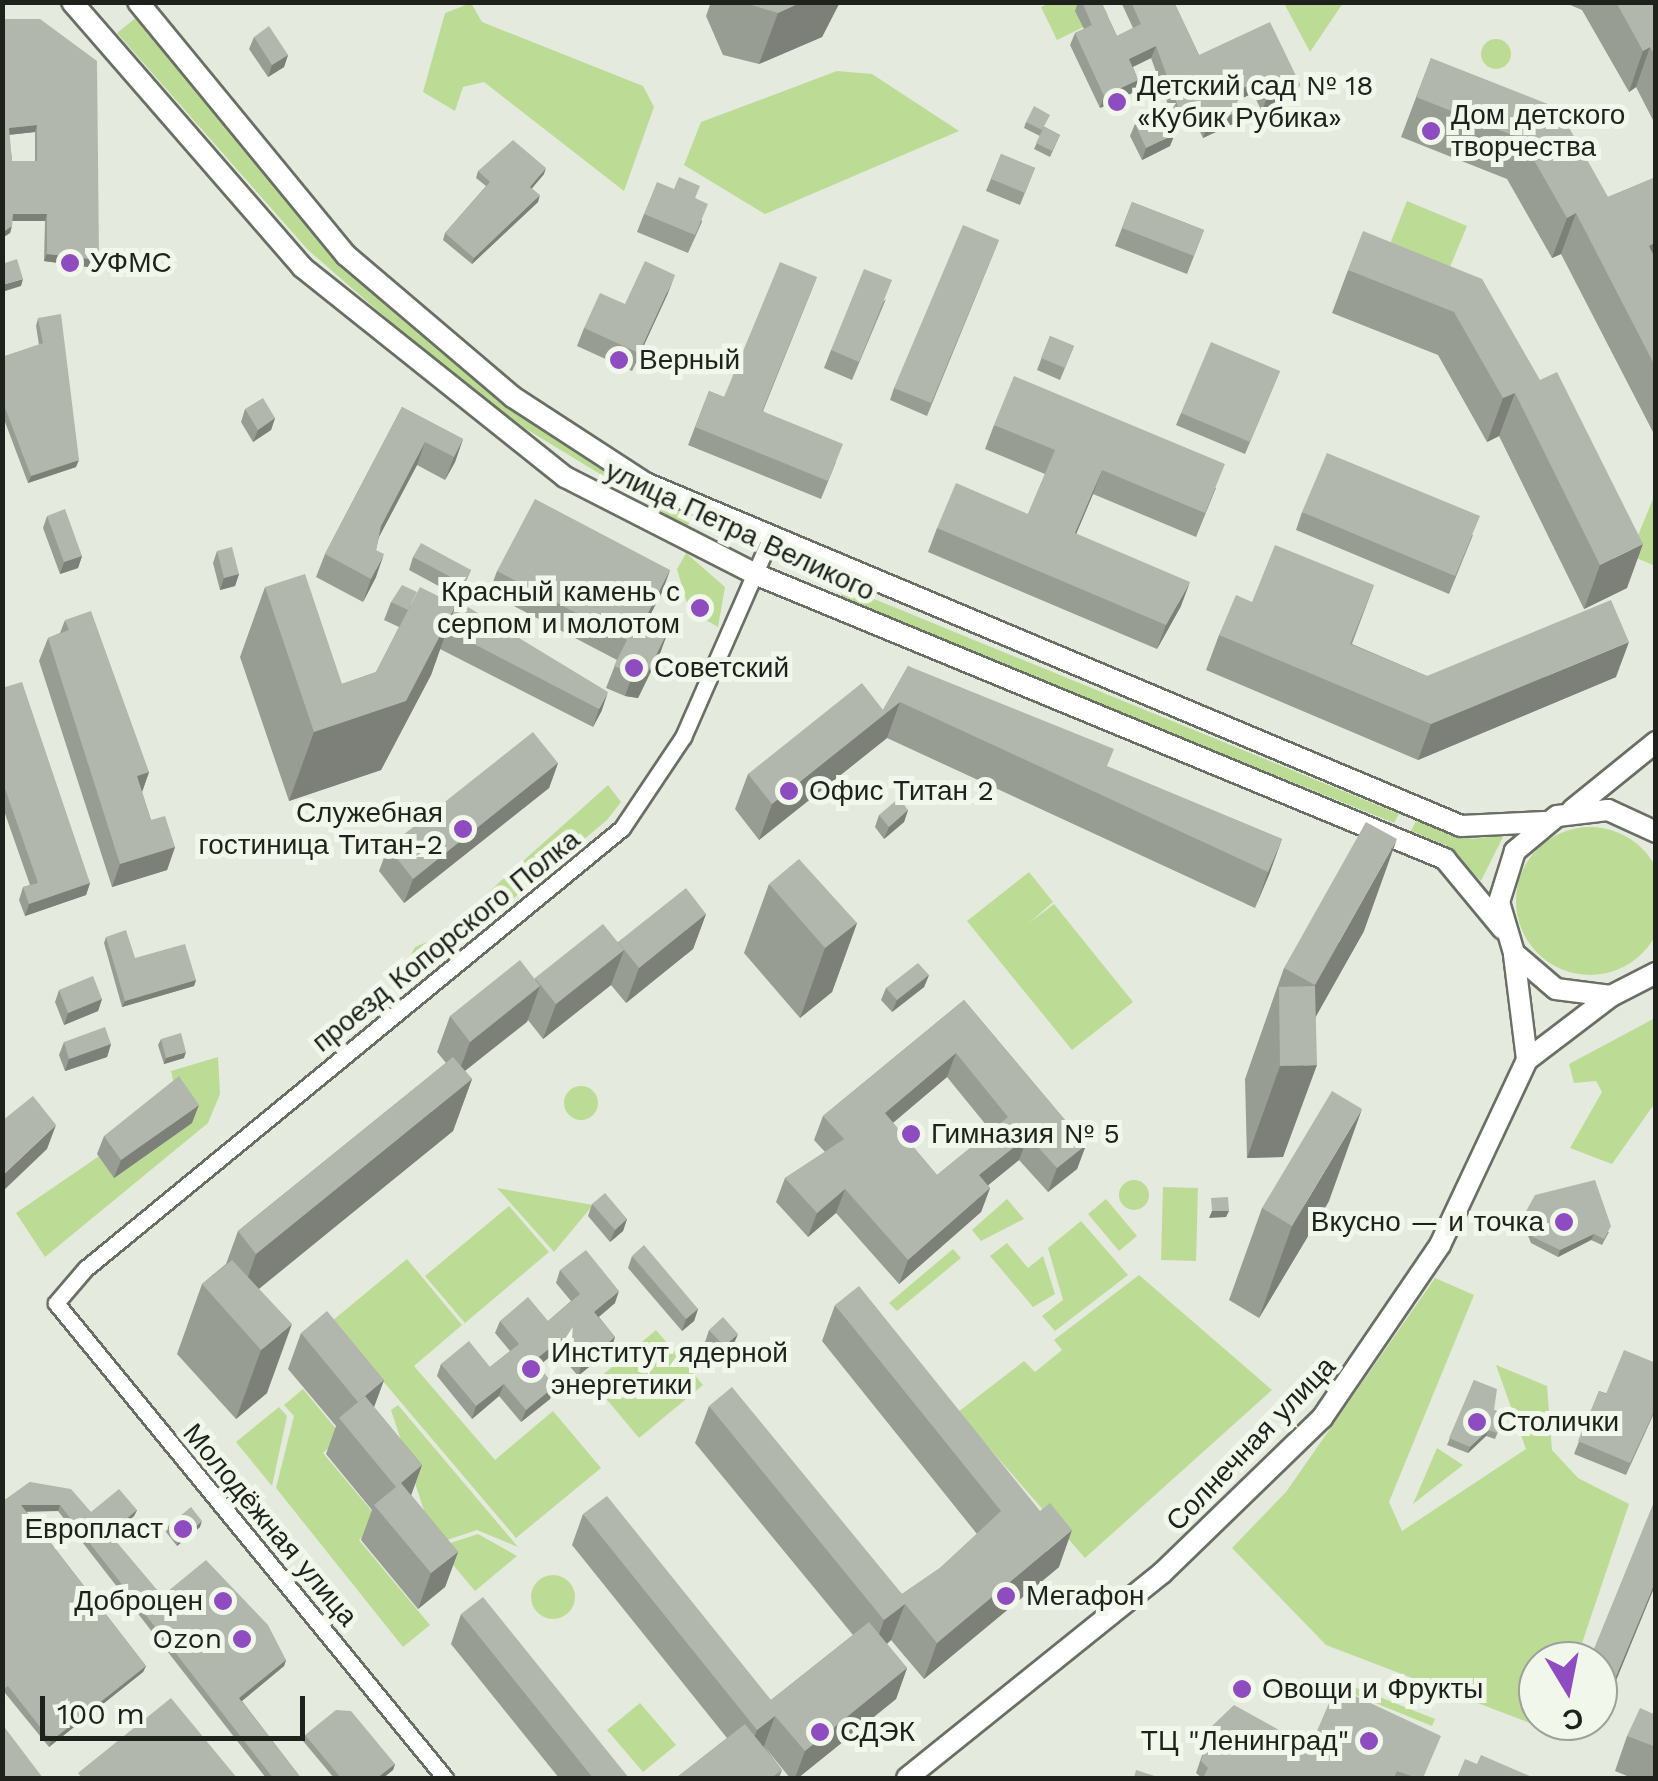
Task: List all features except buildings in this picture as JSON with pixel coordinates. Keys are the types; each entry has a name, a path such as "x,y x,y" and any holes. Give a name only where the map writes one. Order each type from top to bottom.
{"street":[{"name":"улица Петра Великого","path":"72,2 302,267 566,477 755,574 1445,859 1503,929"},
{"name":"улица Петра Великого","path":"138,2 322,232 508,393 645,483 769,541 1461,826 1545,822"},
{"name":"проезд Копорского Полка","path":"56,1304 85,1269 622,828 683,738 769,541"},
{"path":"1571,812 1656,742"},
{"path":"1527,1060 1514,953 1503,929 1508,862 1545,822 1571,812 1608,810 1656,832"},
{"path":"1514,953 1556,990 1612,996"},
{"name":"Солнечная улица","path":"907,1778 1162,1573 1322,1418 1440,1245 1527,1060 1612,996 1654,976"},
{"name":"Молодёжная улица","path":"56,1304 446,1778"}],"green space":[{"path":"471,3 482,22 643,86 654,107 624,191 484,82 463,87 455,111 423,92 445,13"},
{"path":"1050,3 1102,3 1108,15 1057,40 1041,7"},
{"path":"1284,3 1343,3 1310,52"},
{"path":"138,16 337,261 498,396 692,518 687,527 485,404 308,250 117,33"},
{"path":"1496,39 1507,43 1511,54 1507,65 1496,69 1485,65 1481,54 1485,43"},
{"path":"837,71 872,74 959,131 765,214 684,165 701,122"},
{"path":"1407,201 1467,226 1450,267 1390,244"},
{"path":"1655,494 1655,566 1630,555"},
{"path":"686,553 725,587 718,627 689,610 677,569"},
{"path":"845,587 1399,814 1394,823 839,599"},
{"path":"608,785 621,802 607,820 415,981 399,978 415,947 437,938"},
{"path":"1416,821 1472,839 1504,835 1481,881 1445,845 1411,831"},
{"path":"1590,827 1618,833 1642,849 1658,873 1664,901 1658,929 1642,953 1618,969 1590,975 1562,969 1538,953 1522,929 1516,901 1522,873 1538,849 1562,833"},
{"path":"1029,872 1053,902 1028,924 1054,904 1133,1002 1072,1050 967,921"},
{"path":"1655,1018 1655,1103 1612,1164 1570,1148 1602,1092 1596,1081 1574,1083 1569,1064"},
{"path":"218,1057 220,1094 208,1123 45,1257 16,1213 178,1102 171,1071"},
{"path":"581,1086 593,1091 598,1103 593,1115 581,1120 569,1115 564,1103 569,1091"},
{"path":"1134,1180 1144,1185 1149,1195 1144,1205 1134,1210 1124,1205 1119,1195 1124,1185"},
{"path":"1163,1187 1198,1188 1196,1261 1161,1260"},
{"path":"497,1188 593,1205 554,1252"},
{"path":"1007,1199 1024,1219 981,1241 972,1230"},
{"path":"1106,1199 1137,1236 1119,1251 1088,1214"},
{"path":"509,1206 549,1252 465,1323 425,1276"},
{"path":"1081,1221 1128,1275 1055,1331 1042,1316 1063,1300 1048,1248"},
{"path":"1007,1243 1028,1268 1043,1256 1055,1294 1033,1307 990,1256"},
{"path":"953,1249 961,1258 897,1311 889,1303"},
{"path":"407,1259 462,1325 414,1366 495,1460 553,1411 601,1468 516,1538 332,1321"},
{"path":"1139,1275 1272,1390 1085,1558 958,1412 1024,1361 1035,1372 1062,1350 1054,1340"},
{"path":"1435,1278 1474,1295 1389,1502 1402,1531 1526,1449 1496,1365 1547,1386 1552,1450 1578,1478 1629,1504 1583,1641 1518,1641 1518,1718 1326,1645 1232,1548 1286,1492"},
{"path":"656,1330 703,1385 639,1438 593,1383"},
{"path":"303,1389 342,1436 323,1453 381,1522 359,1540 430,1625 403,1647 276,1488 294,1416 284,1405"},
{"path":"398,1405 518,1547 477,1530 435,1544 391,1410"},
{"path":"279,1407 287,1416 272,1486 236,1442"},
{"path":"1437,1448 1463,1465 1413,1504"},
{"path":"478,1534 517,1556 475,1591 438,1547"},
{"path":"553,1575 568,1582 575,1597 568,1612 553,1619 538,1612 531,1597 538,1582"},
{"path":"1334,1679 1435,1719 1432,1726 1331,1685"},
{"path":"640,1703 676,1745 643,1772 607,1730"}],"place":[{"name":"Детский сад № 18 «Кубик Рубика»","path":"1117,102"},
{"name":"Дом детского творчества","path":"1431,131"},
{"name":"УФМС","path":"70,263"},
{"name":"Верный","path":"619,360"},
{"name":"Красный камень с серпом и молотом","path":"700,608"},
{"name":"Советский","path":"634,668"},
{"name":"Офис Титан 2","path":"789,791"},
{"name":"Служебная гостиница Титан-2","path":"463,829"},
{"name":"Гимназия № 5","path":"911,1134"},
{"name":"Вкусно — и точка","path":"1564,1222"},
{"name":"Институт ядерной энергетики","path":"531,1369"},
{"name":"Столички","path":"1477,1422"},
{"name":"Европласт","path":"183,1529"},
{"name":"Мегафон","path":"1006,1596"},
{"name":"Доброцен","path":"223,1601"},
{"name":"Ozon","path":"242,1639"},
{"name":"Овощи и Фрукты","path":"1242,1689"},
{"name":"СДЭК","path":"820,1732"},
{"name":"ТЦ \"Ленинград\"","path":"1369,1741"}]}
